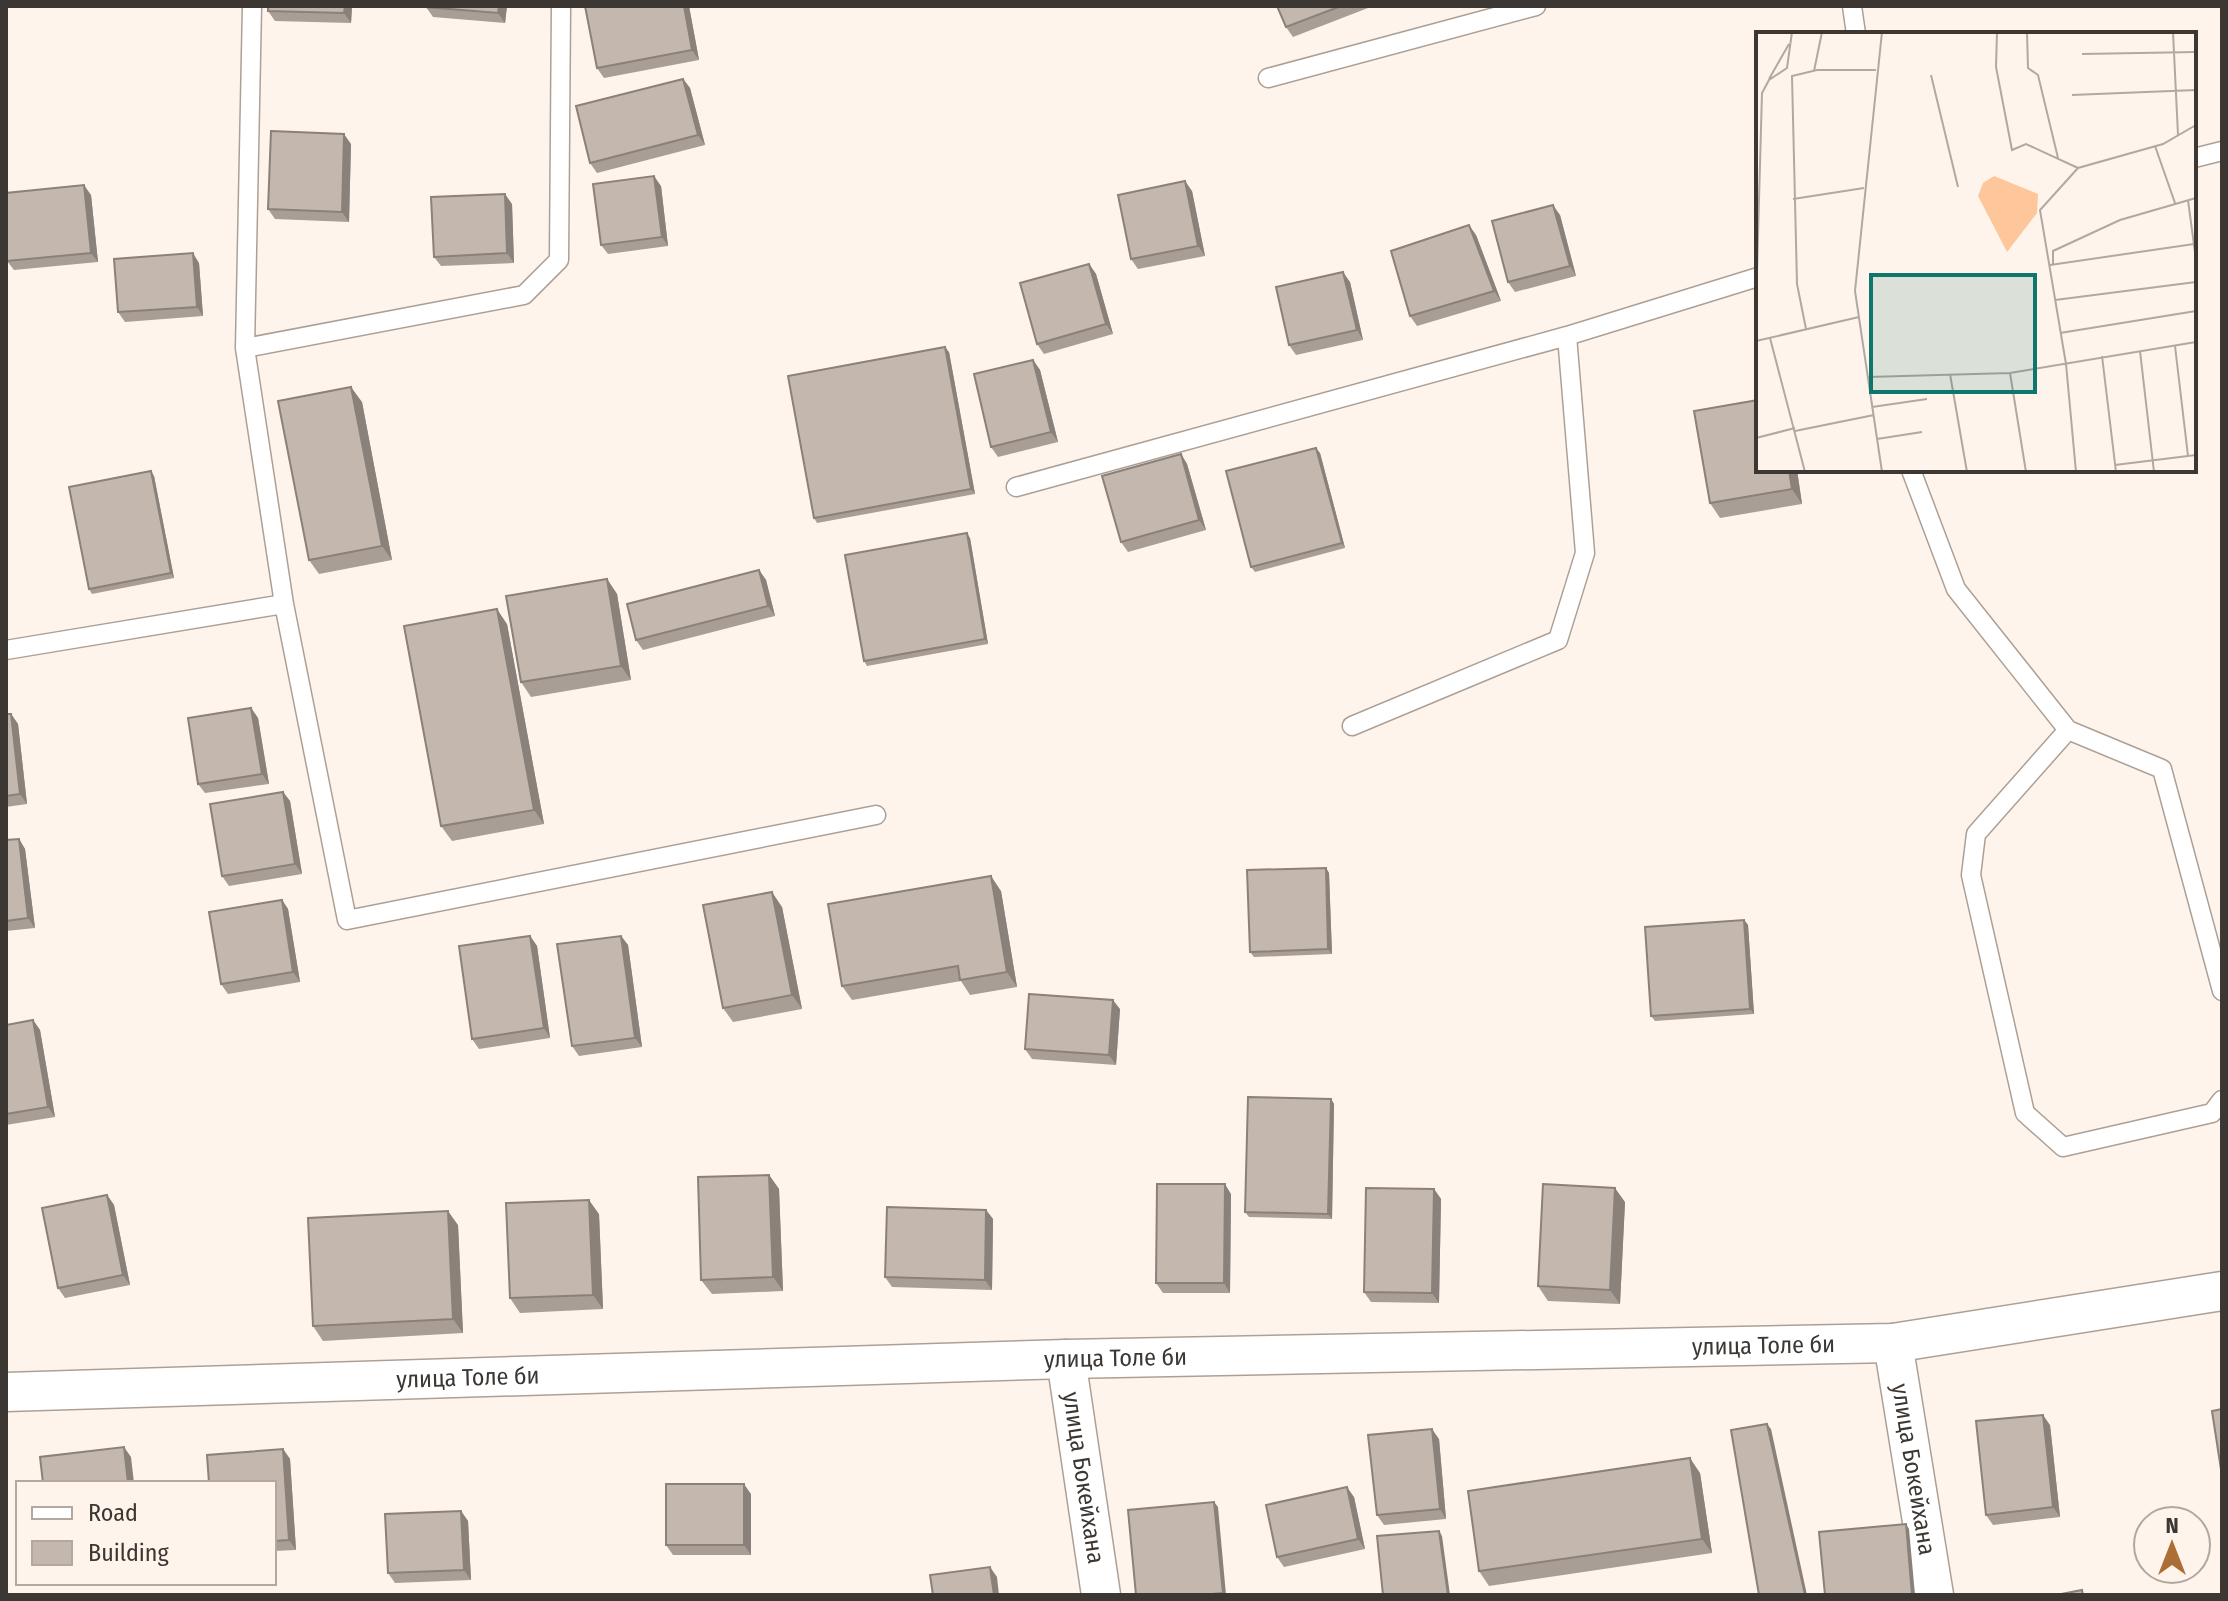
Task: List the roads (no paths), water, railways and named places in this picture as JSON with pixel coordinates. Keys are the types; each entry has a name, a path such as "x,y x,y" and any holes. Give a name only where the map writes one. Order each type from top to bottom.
{"street":[{"name":"улица Толе би","path":"6,1392 1066,1359 1893,1343 2222,1291"},
{"name":"улица Бокейхана","path":"1893,1343 1934,1595"},
{"name":"улица Бокейхана","path":"1066,1359 1101,1595"}],"lane":[{"path":"252,6 245,348 284,604 347,920 876,815"},
{"path":"245,348 524,295 559,260 561,6"},
{"path":"1268,78 1536,6"},
{"path":"1852,6 1856,32"},
{"path":"2196,158 2222,151"},
{"path":"1016,487 1567,336 1756,278"},
{"path":"1352,726 1558,640 1585,553 1567,336"},
{"path":"1912,472 1956,589 2068,730 2162,769 2222,991"},
{"path":"6,650 284,604"},
{"path":"2068,730 1976,834 1971,875 2025,1113 2063,1147 2212,1113 2222,1100"}]}
